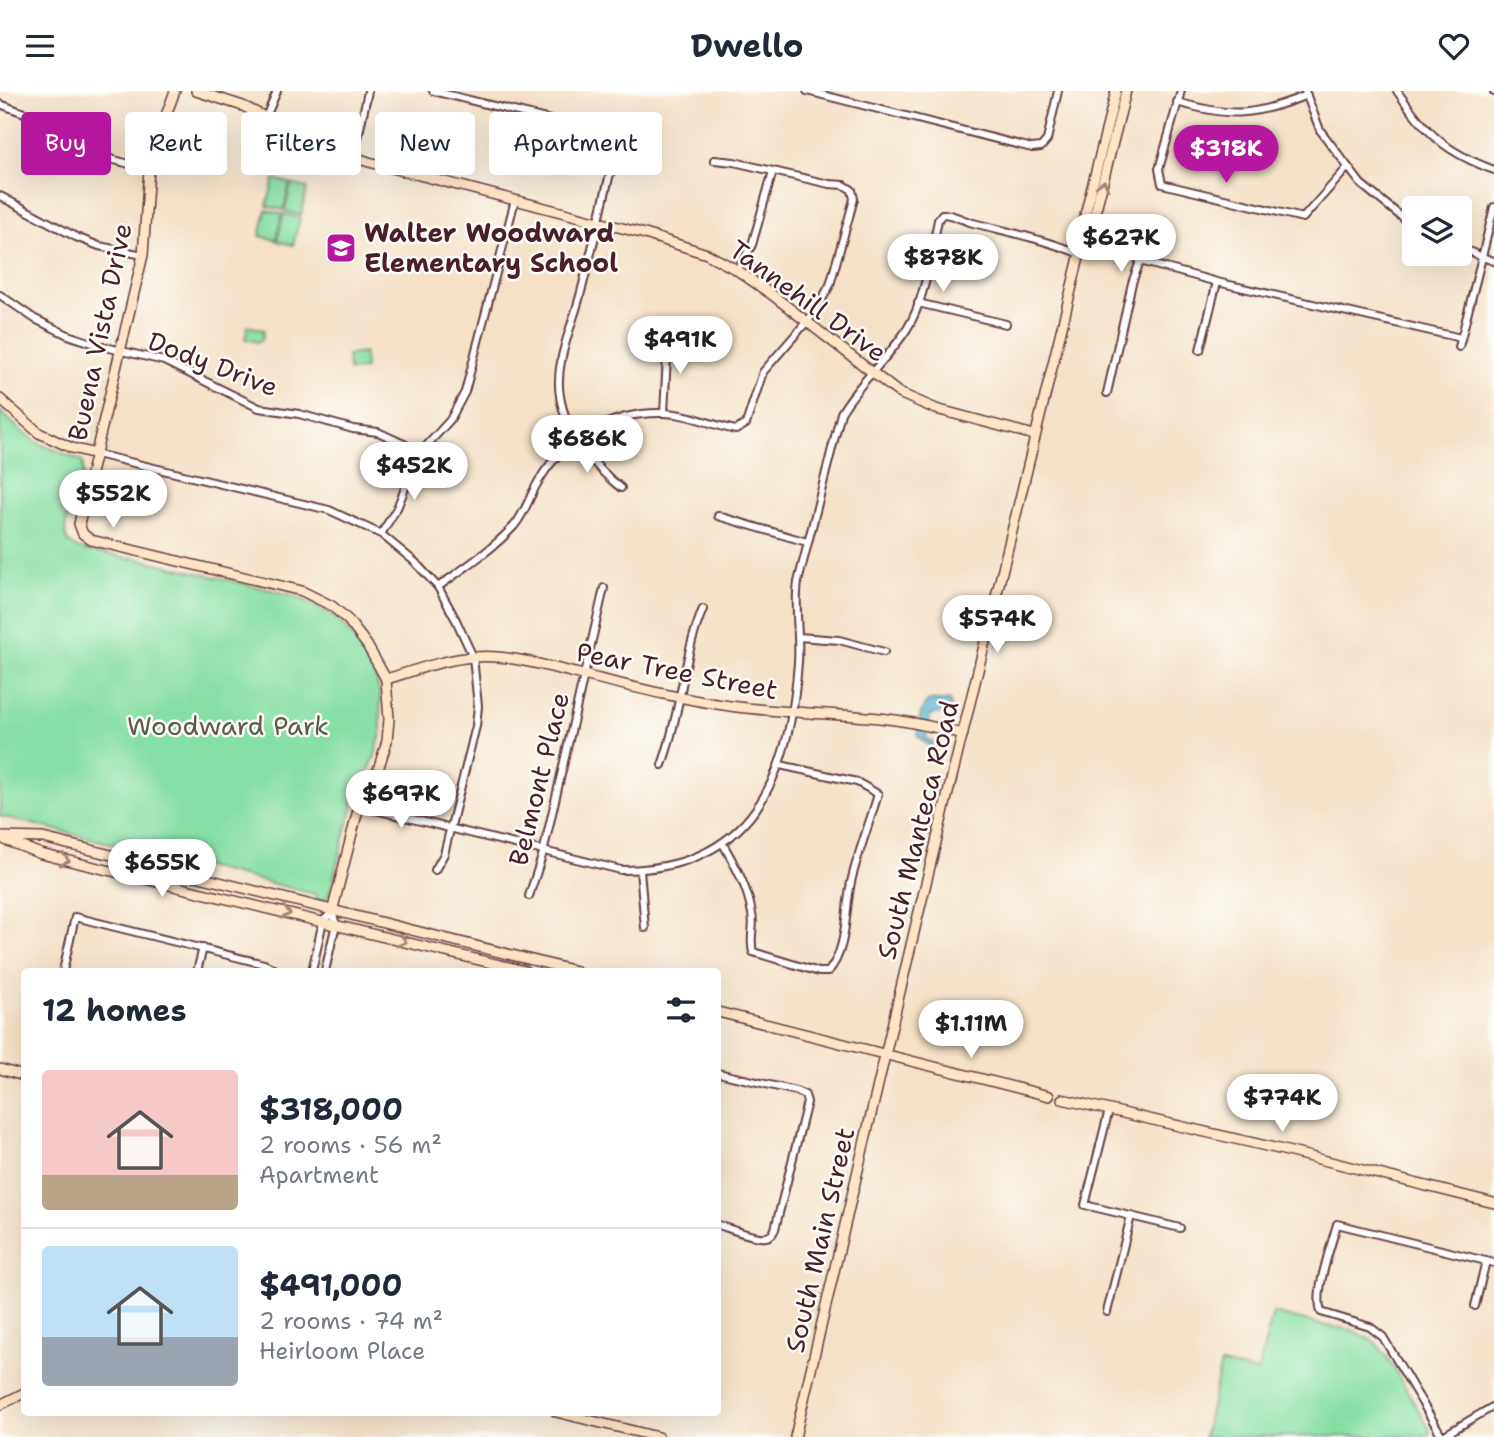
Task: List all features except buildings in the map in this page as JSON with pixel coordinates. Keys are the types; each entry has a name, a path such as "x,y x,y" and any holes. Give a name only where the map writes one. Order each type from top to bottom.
{"street":[{"name":"Buena Vista Drive","path":"167,112 175,91"},
{"name":"Tannehill Drive","path":"196,91 256,112"},
{"path":"268,112 277,91"},
{"path":"361,127 368,91"},
{"path":"433,91 603,133 613,142 614,157 561,364 559,381 563,409 577,438 604,475 621,488"},
{"path":"809,91 1032,148 1041,147 1047,140 1058,91"},
{"name":"South Manteca Road","path":"886,1054 1080,251 1080,235 1116,91"},
{"name":"South Manteca Road","path":"1080,251 1089,237 1126,91"},
{"path":"1181,91 1159,169 1161,184 1303,218 1348,167"},
{"path":"1397,91 1414,115 1444,146 1468,160 1494,170"},
{"path":"1177,102 1209,111 1241,114 1273,109 1306,93 1320,130 1361,184 1402,217"},
{"path":"0,104 43,120 97,153 125,163"},
{"name":"Tannehill Drive","path":"361,159 673,241 707,254 737,270 899,393 919,403 1034,435"},
{"path":"438,587 493,545 513,526 541,477 565,447 577,438 614,421 664,413 723,427 741,428 746,424 763,372 815,312 830,285 854,199 852,190 844,185 714,160"},
{"path":"737,270 752,244 773,171"},
{"name":"Buena Vista Drive","path":"149,175 143,255 79,524 86,537 129,550 272,583 319,598 332,606 355,628 386,679 389,719 387,741 377,770 359,806 332,912"},
{"path":"0,196 76,237 99,246 143,255"},
{"path":"381,534 397,508 419,454 450,420 465,392 515,199"},
{"path":"1459,347 1494,207"},
{"path":"359,806 621,870 640,870 696,859 723,844 741,827 766,795 780,765 792,713 798,660 795,602 807,542 841,413 850,397 907,329 918,303 942,214 1080,251"},
{"path":"1472,252 1494,261"},
{"path":"1107,393 1132,283 1140,261 1217,282 1461,338"},
{"path":"1200,350 1217,282"},
{"name":"Dody Drive","path":"0,295 51,328 120,351 164,361 259,408 378,432 419,454"},
{"path":"918,303 1006,324"},
{"path":"664,413 668,337"},
{"path":"0,399 39,433 72,448 329,510 381,534 415,562 438,587 473,657 478,706 476,726 444,854 435,870"},
{"path":"718,516 807,542"},
{"name":"Belmont Place","path":"529,896 543,853 604,588"},
{"path":"662,765 674,732 693,633 703,609"},
{"path":"798,637 839,640 884,652"},
{"name":"Pear Tree Street","path":"386,679 473,657 514,659 680,698 792,713 877,718 916,723 963,734"},
{"path":"723,844 745,883 753,918 750,940 753,952 819,972 828,972 836,963 842,942 847,897 878,794 857,782 780,765"},
{"path":"0,837 43,838 564,968"},
{"path":"0,837 41,854 513,968"},
{"path":"640,870 645,927"},
{"path":"313,968 323,921 332,912"},
{"path":"325,968 336,924 332,912"},
{"path":"64,968 75,918 203,948 272,968"},
{"path":"198,968 203,948"},
{"path":"721,1012 1049,1096 1304,1155 1494,1203"},
{"name":"South Main Street","path":"795,1437 886,1054"},
{"path":"0,1069 21,1075"},
{"path":"721,1074 805,1095 807,1102 775,1229 771,1235 766,1237 721,1226"},
{"path":"1110,1110 1085,1205 1180,1228"},
{"path":"1107,1312 1131,1216"},
{"path":"1475,1306 1490,1262 1337,1224 1320,1292 1321,1312 1370,1327 1383,1337 1442,1437 1494,1406"},
{"path":"0,1405 21,1394"},
{"path":"572,1416 658,1437"}],"green space":[{"path":"274,179 290,183 283,210 267,206"},
{"path":"291,184 307,188 301,215 285,211"},
{"path":"266,210 282,214 276,240 260,236"},
{"path":"284,214 300,218 293,245 277,241"},
{"path":"248,326 264,330 262,340 258,342 245,339"},
{"path":"364,353 365,369 349,371 347,355"},
{"name":"Woodward Park","path":"0,411 38,443 82,461 81,486 66,524 65,533 71,544 84,550 131,557 296,596 331,614 363,649 373,668 380,694 381,733 374,759 354,800 329,895 325,899 317,900 315,894 0,816"},
{"path":"1273,1313 1352,1330 1376,1343 1428,1426 1428,1436 1204,1437 1221,1364 1258,1372"}],"water":[{"path":"949,700 951,706 946,712 930,715 926,738 934,743 929,746 918,736 924,706 930,701"}],"place":[{"name":"Walter Woodward Elementary School","path":"341,248"}]}
